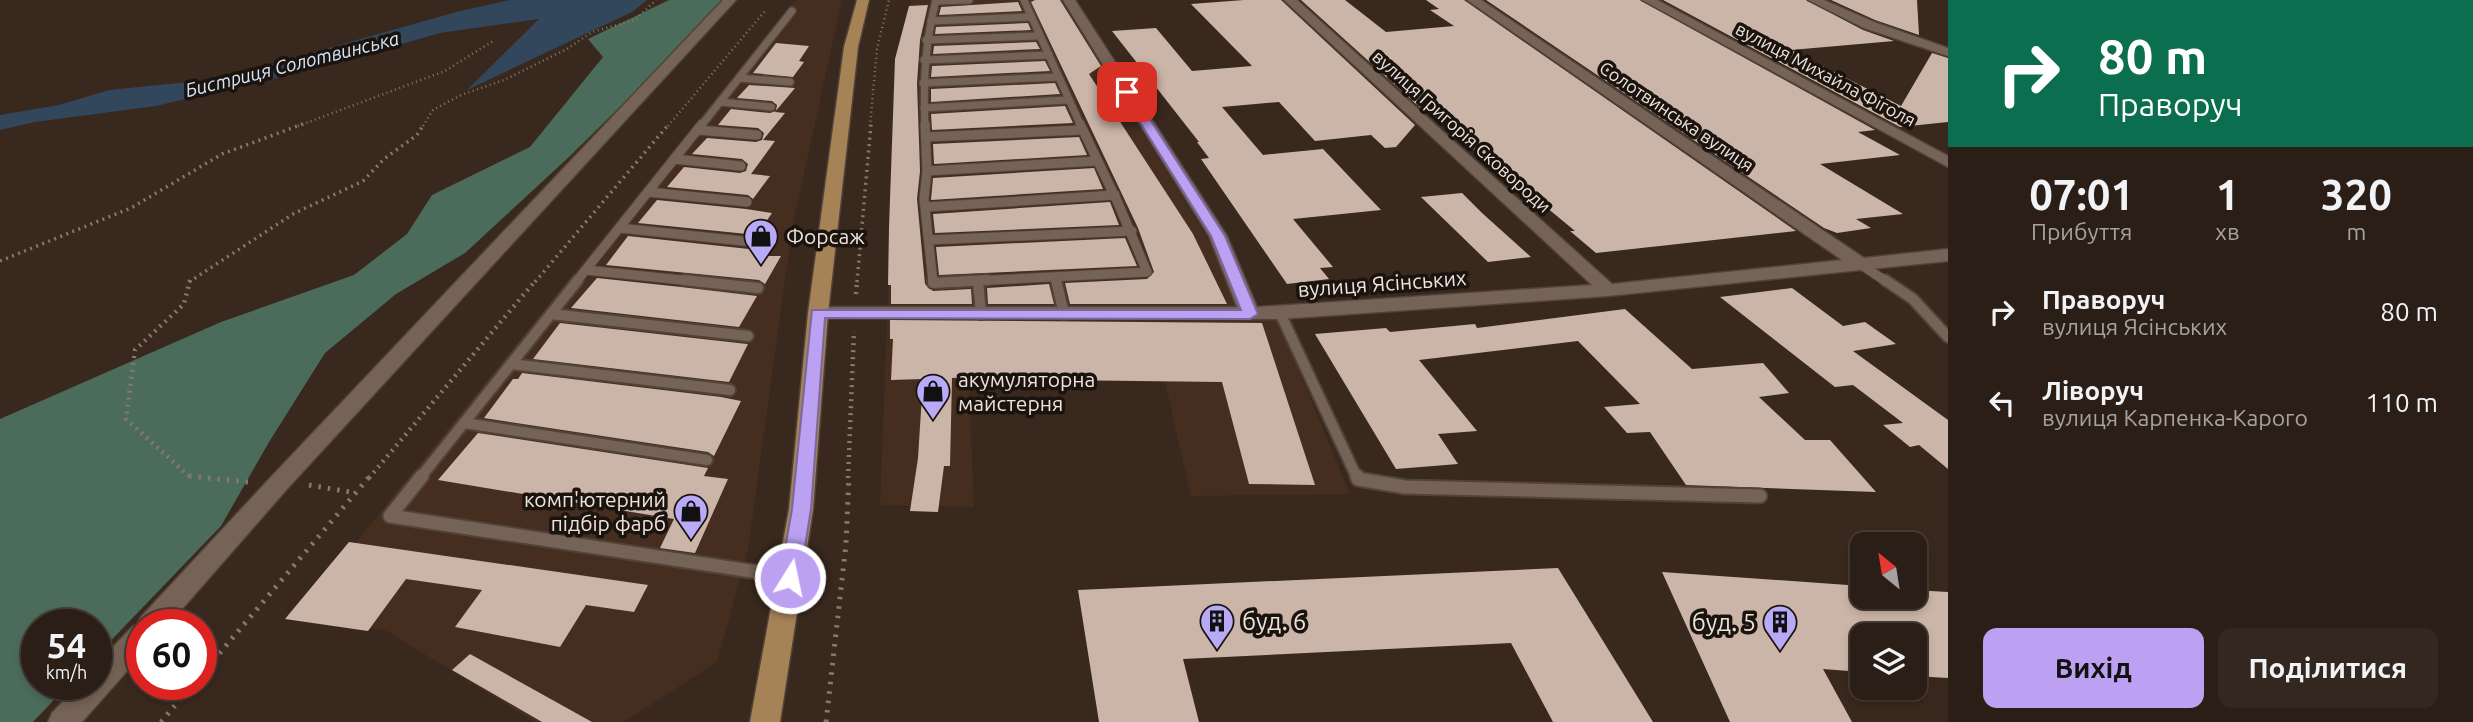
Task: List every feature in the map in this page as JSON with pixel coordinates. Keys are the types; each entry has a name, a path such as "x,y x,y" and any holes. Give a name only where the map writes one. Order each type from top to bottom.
{"main road":[{"path":"765,722 802,509 818,313 851,47 863,0"}],"street":[{"path":"165,609 288,473 730,0"},
{"path":"1069,0 1218,236 1250,314"},
{"name":"вулиця Григорія Сковороди","path":"1290,0 1608,290"},
{"name":"Солотвинська вулиця","path":"1473,0 1860,264"},
{"name":"вулиця Михайла Фіголя","path":"1648,0 1948,162"},
{"path":"1814,0 1869,24 1948,52"},
{"name":"вулиця Ясінських","path":"818,313 1280,313 1608,290 1948,255"},
{"path":"63,722 126,653"}],"lane":[{"path":"969,0 936,1 926,40 923,83 927,172 924,199 933,283 1147,272 1132,231 1082,130 1049,55 1037,36 1024,0"},
{"path":"790,578 390,516 792,11"},
{"path":"931,21 1030,17"},
{"path":"926,40 1037,36"},
{"path":"924,60 1049,55"},
{"path":"923,83 1058,76"},
{"path":"739,78 790,82"},
{"path":"924,108 1068,100"},
{"path":"720,102 771,107"},
{"path":"698,130 757,135"},
{"path":"926,137 1082,130"},
{"path":"674,159 741,166"},
{"path":"927,172 1098,161"},
{"path":"648,192 747,202"},
{"path":"926,207 1115,195"},
{"path":"620,228 762,243"},
{"path":"929,240 1132,231"},
{"path":"1860,264 1913,299 1948,337"},
{"path":"586,270 758,288"},
{"path":"1056,278 1064,314"},
{"path":"978,281 981,314"},
{"path":"1280,313 1358,479 1405,487 1760,496"},
{"path":"551,314 748,336"},
{"path":"511,364 730,390"},
{"path":"464,423 706,460"}],"path":[{"path":"225,481 191,478 126,419 135,350 184,304 189,281 293,214 363,181 384,159 417,135 433,110 461,95 504,80 566,49 592,32 635,20 656,0"},
{"path":"827,722 846,544 855,313 877,49 889,0"},
{"path":"217,656 766,10"},
{"path":"0,261 131,208 222,154 445,71 493,41"},
{"path":"313,485 356,492"},
{"path":"161,722 180,700"}],"shaded area":[{"path":"795,0 842,0 792,229 748,550 717,662 624,722 535,722 387,631 297,615"},
{"path":"911,0 1062,0 1208,239 1238,306 1278,320 1350,494 1191,496 1165,382 969,380 974,507 880,505 897,56"}],"green space":[{"path":"669,0 725,0 569,157 465,253 396,294 325,353 269,442 221,526 141,609 126,609 126,625 112,639 112,609 21,609 21,700 54,700 33,722 0,722 0,419 221,322 354,275 407,234 432,195 530,147 603,57 588,39"}],"water":[{"name":"Бистриця Солотвинська","path":"510,0 647,0 632,12 467,90 539,19 440,33 326,66 156,106 35,122 0,130 0,115 59,105 109,90 218,79 460,11"}],"building":[{"path":"1060,0 1101,66 1089,74 1193,234 1227,304 1070,304 1065,283 1147,279 1154,272 1138,228 1031,2"},
{"path":"1281,0 1415,125 1396,147 1385,148 1371,135 1315,141 1279,102 1222,107 1263,155 1323,149 1381,210 1293,219 1333,267 1320,268 1329,279 1287,284 1201,159 1209,158 1199,142 1112,31 1156,28 1192,71 1252,66 1191,4"},
{"path":"1301,0 1345,0 1386,32 1454,26 1430,10 1439,9 1426,0 1464,0 1796,231 1596,253 1570,231 1575,231 1516,182 1512,182 1428,111 1426,113"},
{"path":"1486,0 1640,0 1875,130 1858,132 1900,155 1820,164 1903,214 1856,219 1871,228 1837,233 1824,228"},
{"path":"1663,0 1806,0 1863,30 1894,41 1791,50 1901,106 1932,53 1948,58 1948,122 1900,127"},
{"path":"1831,0 1917,0 1919,35 1875,20"},
{"path":"1018,2 1022,11 939,15 941,7"},
{"path":"928,5 920,40 917,83 920,171 917,199 925,284 933,291 971,289 972,304 891,304 891,285 888,285 895,59 909,6"},
{"path":"1028,23 1031,30 935,34 936,27"},
{"path":"1036,42 1040,49 933,54 934,46"},
{"path":"776,43 809,46 799,61 804,62 793,77 753,73"},
{"path":"1045,61 1050,71 931,77 932,66"},
{"path":"1055,83 1060,94 931,102 931,89"},
{"path":"749,85 795,88 776,111 777,105 772,101 737,98"},
{"path":"1065,106 1073,123 932,130 931,114"},
{"path":"731,109 770,113 785,113 763,140 775,141 751,174 770,176 753,199 748,195 667,187 684,167 740,173 746,171 748,164 742,159 692,154 707,138 756,142 762,140 764,133 758,128 718,125"},
{"path":"1079,137 1087,155 934,164 933,144"},
{"path":"1094,168 1103,189 931,200 933,178"},
{"path":"1462,193 1531,257 1488,262 1421,197"},
{"path":"657,200 772,213 757,235 638,223"},
{"path":"1110,202 1119,225 935,233 933,214"},
{"path":"628,236 749,249 759,251 757,256 781,256 765,284 759,280 606,265"},
{"path":"1125,238 1137,266 939,275 936,247"},
{"path":"597,278 757,296 739,327 571,308"},
{"path":"1049,284 1054,304 988,304 987,288"},
{"path":"1792,288 1843,326 1865,322 1896,344 1853,351 1948,420 1948,469 1919,445 1910,447 1883,425 1903,423 1853,385 1835,387 1720,297"},
{"path":"1625,309 1692,369 1763,363 1789,393 1759,397 1805,440 1830,440 1876,492 1686,485 1650,432 1627,433 1604,407 1640,404 1578,341 1419,360 1477,431 1438,434 1458,464 1396,469 1315,334 1386,328 1390,332 1475,324 1477,328"},
{"path":"890,320 1262,323 1315,485 1249,484 1222,382 1027,379 1027,375 952,378 950,466 944,466 938,512 910,511 918,458 923,379 891,380 893,339 890,339"},
{"path":"560,323 748,344 729,382 533,359"},
{"path":"522,373 741,401 714,456 708,452 484,418 513,379 518,379"},
{"path":"478,433 708,468 704,476 728,479 695,553 660,548 674,519 438,480"},
{"path":"349,542 648,585 634,612 586,605 560,647 455,627 482,590 406,579 368,631 285,619"},
{"name":"буд. 6","path":"1558,568 1653,722 1553,722 1511,643 1183,659 1199,722 1099,722 1078,590"},
{"name":"буд. 5","path":"1662,572 1850,585 1850,609 1927,609 1927,591 1948,592 1948,678 1927,677 1927,623 1850,623 1850,671 1823,669 1852,722 1730,722"},
{"path":"470,654 592,722 542,722 452,670"}],"place":[{"name":"Форсаж","path":"761,266"},
{"name":"акумуляторна майстерня","path":"933,421"},
{"name":"комп'ютерний підбір фарб","path":"691,541"},
{"name":"буд. 6","path":"1217,651"},
{"name":"буд. 5","path":"1780,652"}],"route":[{"path":"790,578 802,509 818,313 1250,314 1218,236 1127,92"}]}
